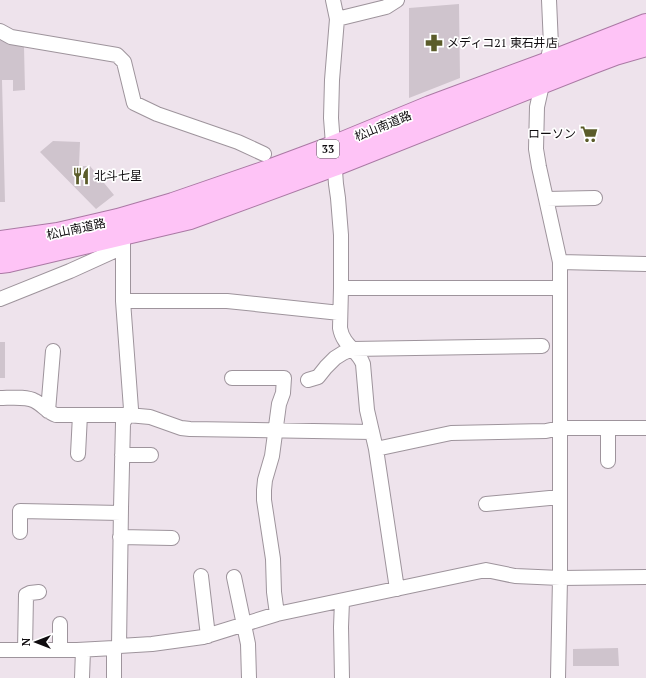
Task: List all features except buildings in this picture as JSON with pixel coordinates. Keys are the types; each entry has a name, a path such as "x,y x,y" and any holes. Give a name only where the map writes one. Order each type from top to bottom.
{"highway":[{"name":"松山南道路","path":"544,74 646,25"},
{"name":"松山南道路","path":"0,262 121,234 195,197 266,172 333,156 430,107 544,74 603,59 646,44"},
{"name":"松山南道路","path":"0,242 58,234 121,234"}],"street":[{"path":"333,0 337,18 331,118 333,156 341,235 340,328 344,340 362,360 363,364 367,410 376,449 397,589"},
{"path":"337,18 386,7 397,0"},
{"path":"548,0 551,45 537,106 536,149 560,262 560,578 558,678"},
{"path":"0,31 11,37 117,55 124,62 134,103 157,114 238,142 264,154"},
{"path":"546,199 595,198"},
{"path":"0,299 70,271 121,234"},
{"path":"114,678 117,647 123,423 131,409 123,301 121,234"},
{"path":"560,262 646,264"},
{"path":"341,288 560,288"},
{"path":"123,301 227,301 340,313"},
{"path":"308,380 318,377 335,358 352,350 542,346"},
{"path":"48,411 53,351"},
{"path":"232,378 284,378 283,393 279,404 272,456 265,480 264,490 264,500 274,559 274,592 277,614"},
{"path":"0,398 34,400 50,413 56,415 128,415 150,417 160,422 186,428 372,432"},
{"path":"78,454 80,415"},
{"path":"376,449 451,433 546,431 560,428 646,428"},
{"path":"608,428 608,461"},
{"path":"122,455 151,455"},
{"path":"486,504 560,497"},
{"path":"20,532 20,512 120,513"},
{"path":"120,538 172,538"},
{"path":"0,650 83,650 165,643 202,638 277,614 486,570 515,576 560,578 646,577"},
{"path":"201,576 208,636"},
{"path":"234,577 248,644 248,678"},
{"path":"25,650 26,595 38,592"},
{"path":"342,601 342,678"},
{"path":"60,624 60,650"},
{"path":"82,678 83,650"}],"place":[{"name":"メディコ21 東石井店","path":"434,43"},
{"name":"ローソン","path":"589,134"},
{"name":"北斗七星","path":"81,176"}]}
